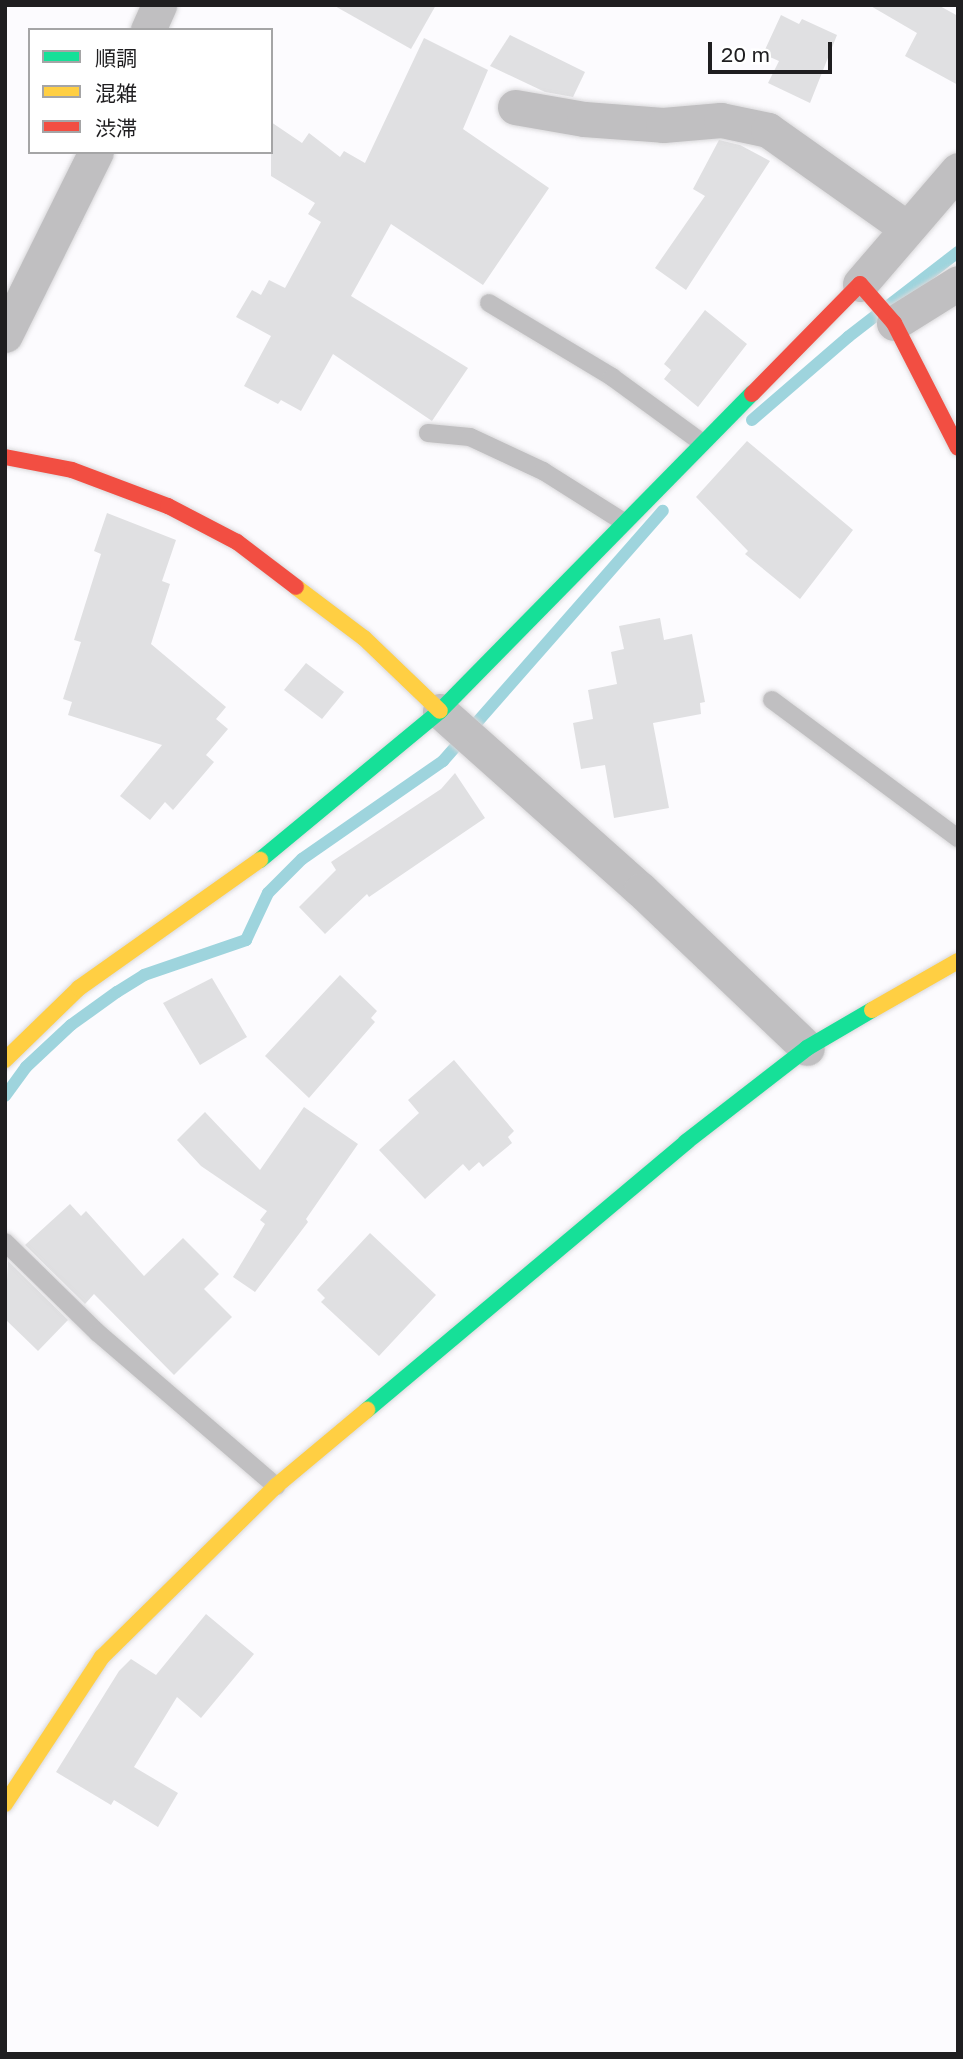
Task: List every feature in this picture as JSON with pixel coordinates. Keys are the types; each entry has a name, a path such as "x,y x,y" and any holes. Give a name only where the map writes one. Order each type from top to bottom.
{"street":[{"path":"149,28 159,5"},
{"path":"515,107 584,120 663,125 721,120 768,130 905,227"},
{"path":"5,335 95,154"},
{"path":"5,1060 79,988 273,851 440,711 622,521 860,284 905,227 958,170"},
{"path":"894,323 958,283"},
{"path":"860,284 894,323 958,448"},
{"path":"5,457 84,474 168,506 237,542 364,638 440,711 641,890 807,1048"},
{"path":"5,1804 102,1657 276,1486 569,1236 807,1048 958,961"}],"lane":[{"path":"489,303 612,377 701,442"},
{"path":"428,433 470,437 543,471 622,521"},
{"path":"772,700 958,838"},
{"path":"5,1241 98,1333 276,1486"}],"building":[{"path":"333,5 436,5 411,49"},
{"path":"869,5 938,5 958,16 958,85 905,56 917,33"},
{"path":"781,15 799,24 802,19 837,35 810,103 768,83 779,61 763,54"},
{"path":"510,35 585,72 573,97 545,92 490,66"},
{"path":"424,38 488,70 463,129 549,188 483,285 391,224 351,296 468,368 432,421 333,354 301,411 281,400 278,404 244,386 271,336 236,317 252,290 261,295 269,280 285,288 321,222 308,214 315,203 271,176 273,123 302,143 309,133 340,157 344,151 365,163"},
{"path":"719,140 740,145 770,161 686,290 655,268 705,196 693,189"},
{"path":"705,310 747,344 698,407 664,379 671,370 664,364"},
{"path":"747,441 853,530 800,599 745,554 748,551 696,497"},
{"path":"107,513 176,540 162,581 170,584 151,644 226,707 216,719 228,729 206,755 214,762 173,810 165,802 150,820 120,796 162,745 68,715 72,702 63,699 81,642 74,640 101,554 94,551"},
{"path":"660,618 664,640 692,634 705,702 700,703 701,714 653,723 669,808 614,818 605,765 581,769 573,723 593,719 588,690 617,684 611,652 624,649 619,626"},
{"path":"306,663 344,692 322,719 284,690"},
{"path":"455,773 485,818 369,897 367,894 325,934 299,907 336,870 331,862 441,789"},
{"path":"340,975 377,1011 371,1018 375,1022 309,1098 265,1056"},
{"path":"212,978 247,1037 200,1065 163,1003"},
{"path":"454,1060 514,1131 508,1137 512,1143 483,1167 479,1162 469,1171 463,1164 425,1199 379,1150 419,1113 408,1100"},
{"path":"304,1107 358,1144 306,1219 308,1222 255,1292 233,1277 265,1224 260,1220 267,1211 201,1166 177,1140 205,1112 260,1170"},
{"path":"70,1204 81,1216 86,1211 144,1276 183,1238 219,1274 204,1289 232,1317 174,1375 94,1294 85,1304 25,1245"},
{"path":"370,1233 436,1295 379,1356 321,1302 325,1298 317,1290"},
{"path":"8,1261 68,1320 38,1351 5,1319"},
{"path":"206,1614 254,1654 201,1718 177,1697 134,1767 178,1793 158,1827 114,1800 111,1805 56,1772 119,1671 131,1659 156,1675"}],"waterway":[{"path":"752,420 848,337 958,252"},
{"path":"5,1096 26,1067 71,1025 117,992 144,975 246,940 268,893 302,859 443,761 663,511"}],"traffic: fast":[{"path":"260,860 440,711 752,394"},
{"path":"367,1410 686,1142 807,1048 872,1010"}],"traffic: slow":[{"path":"296,587 364,638 440,711"},
{"path":"5,1060 79,988 260,860"},
{"path":"872,1010 958,961"},
{"path":"5,1804 102,1657 276,1486 367,1410"}],"traffic: jam":[{"path":"752,394 860,284 894,323 958,448"},
{"path":"5,457 72,470 168,506 237,542 296,587"}]}
